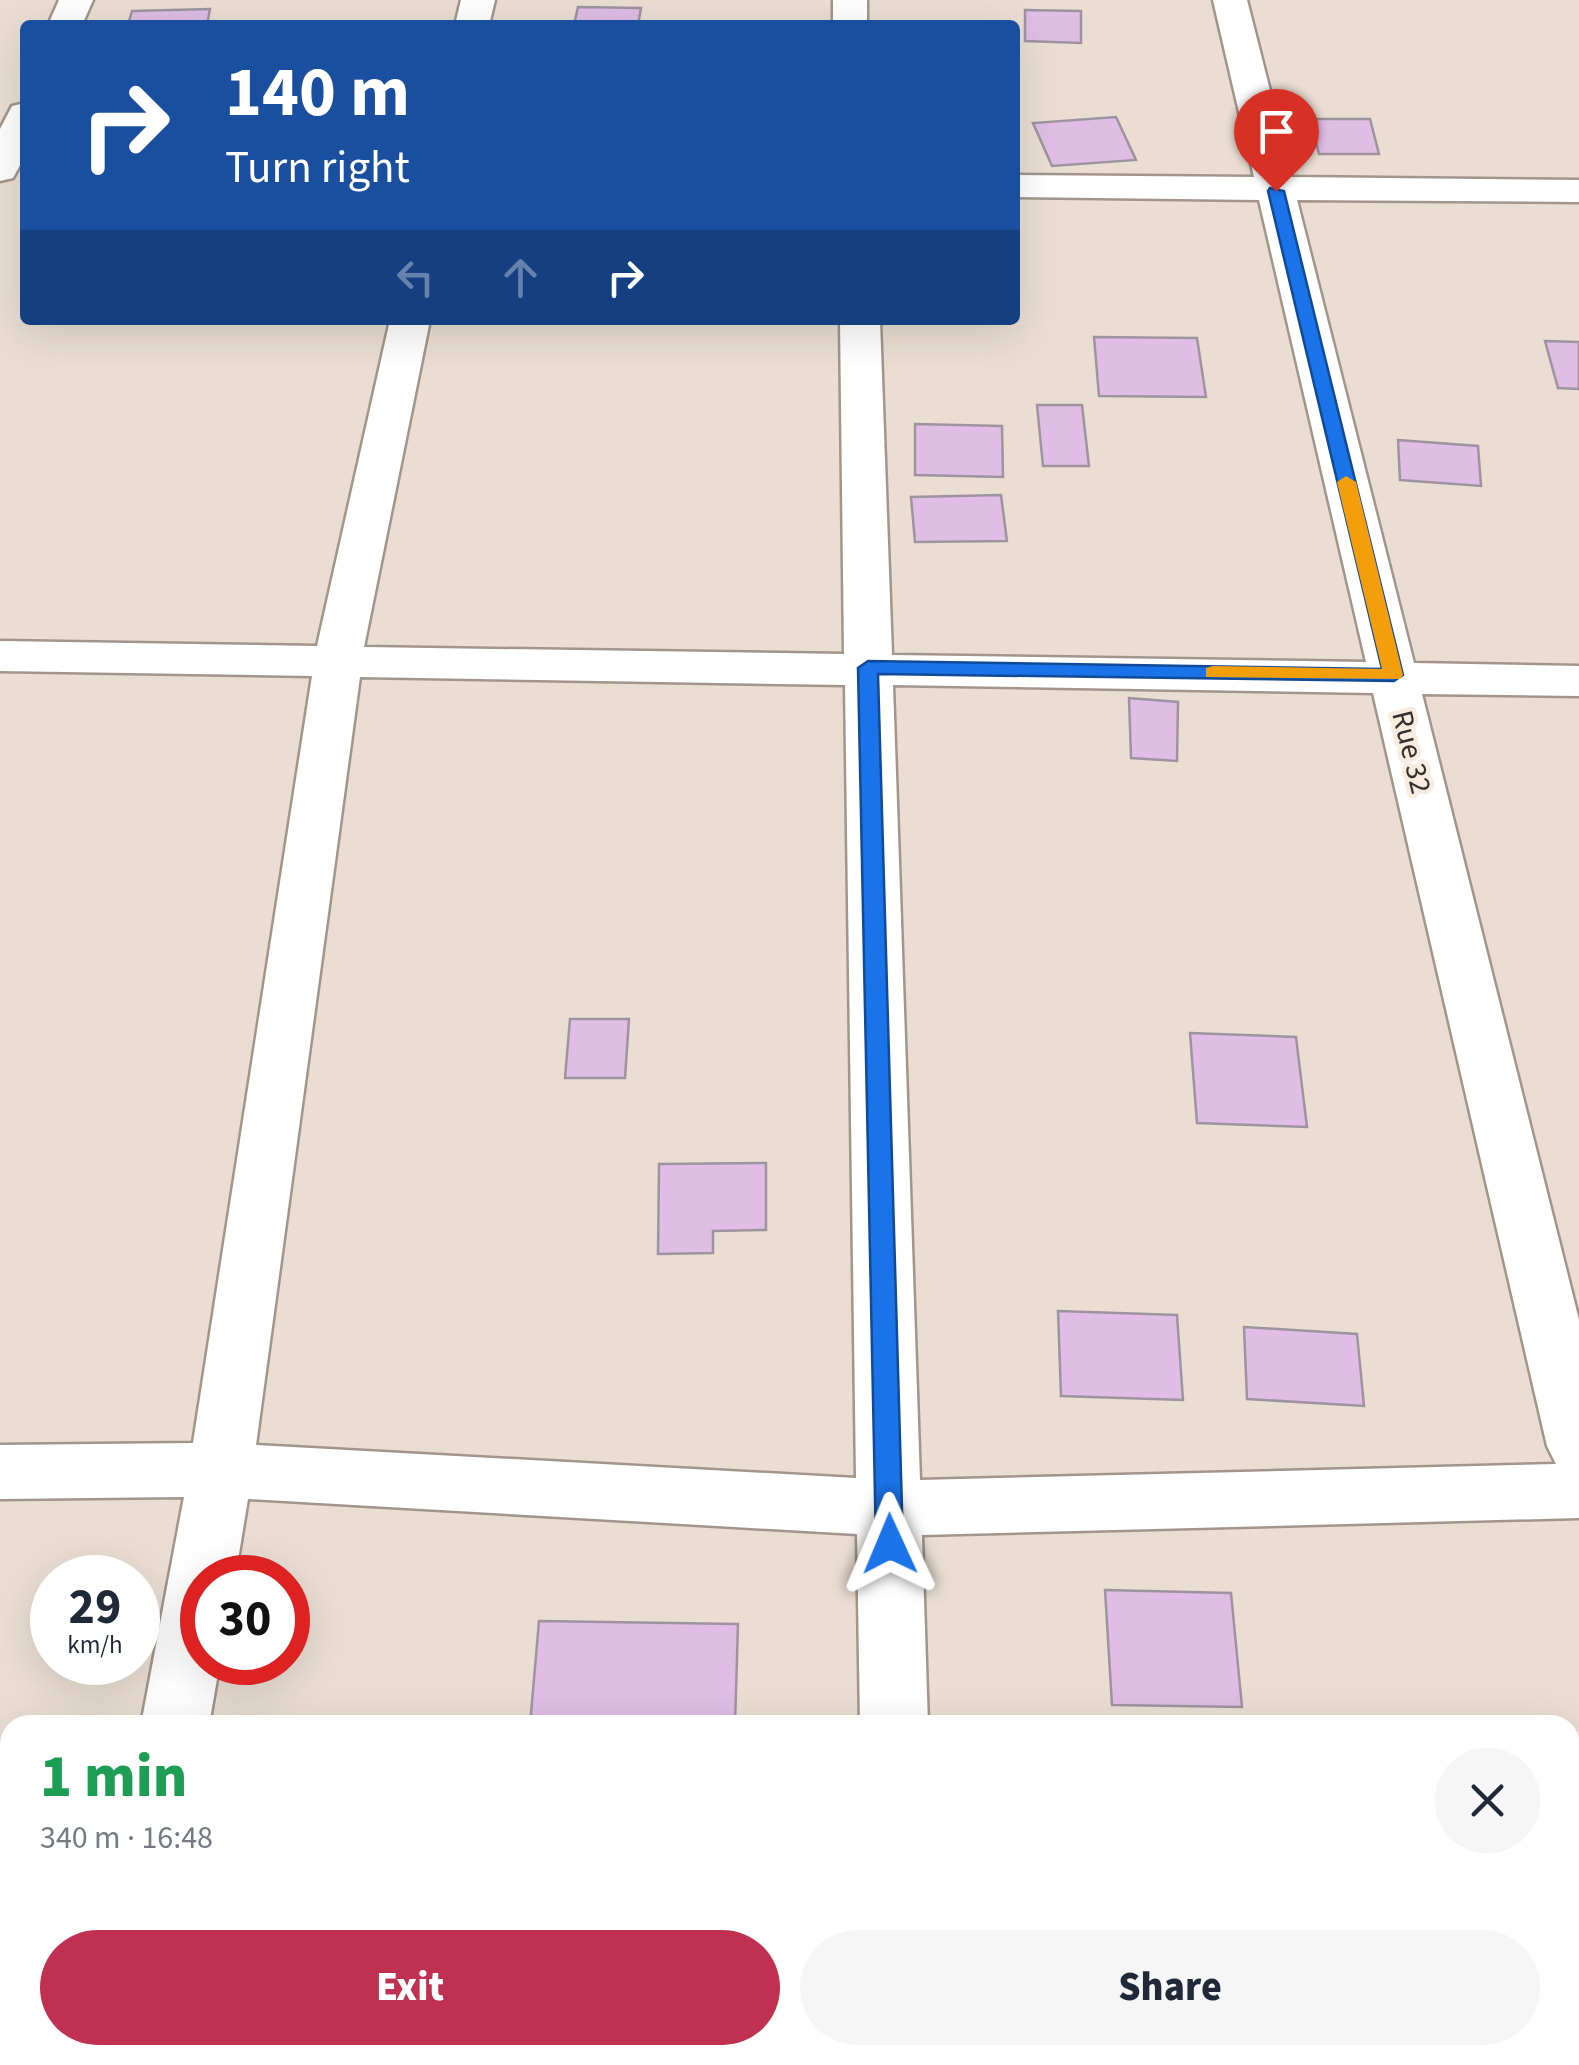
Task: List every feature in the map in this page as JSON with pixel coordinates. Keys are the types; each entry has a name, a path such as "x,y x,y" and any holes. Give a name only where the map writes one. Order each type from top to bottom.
{"street":[{"name":"Rue 32","path":"1230,0 1579,1446"},
{"path":"0,171 20,125"},
{"path":"1020,186 1579,191"},
{"path":"177,1715 221,1470 338,660 409,325"},
{"path":"860,325 894,1715"},
{"path":"0,656 1394,675 1579,681"},
{"path":"0,1472 221,1470 888,1508 1579,1491"}],"building":[{"path":"578,7 641,8 639,20 575,20"},
{"path":"210,9 208,20 129,20 132,11"},
{"path":"1025,10 1081,11 1081,43 1025,41"},
{"path":"1116,117 1136,160 1052,166 1033,123"},
{"path":"1310,119 1370,119 1379,154 1319,154"},
{"path":"1094,337 1197,338 1206,397 1099,396"},
{"path":"1545,341 1579,342 1579,389 1558,388"},
{"path":"1037,405 1082,405 1089,466 1043,466"},
{"path":"915,424 1002,426 1003,477 915,475"},
{"path":"1398,440 1478,446 1481,486 1400,480"},
{"path":"1001,495 1007,541 915,542 911,497"},
{"path":"1129,698 1178,702 1177,761 1131,758"},
{"path":"570,1019 629,1019 625,1078 565,1078"},
{"path":"1190,1033 1296,1037 1307,1127 1197,1123"},
{"path":"766,1163 766,1230 713,1231 713,1253 658,1254 659,1164"},
{"path":"1058,1311 1177,1315 1183,1400 1061,1396"},
{"path":"1244,1327 1357,1334 1364,1406 1247,1399"},
{"path":"1105,1590 1231,1593 1242,1707 1112,1705"},
{"path":"539,1621 738,1624 735,1715 531,1715"}],"slow traffic":[{"path":"1213,673 1394,675 1346,482"}],"route":[{"path":"890,1544 868,668 1394,675 1276,191"}]}
